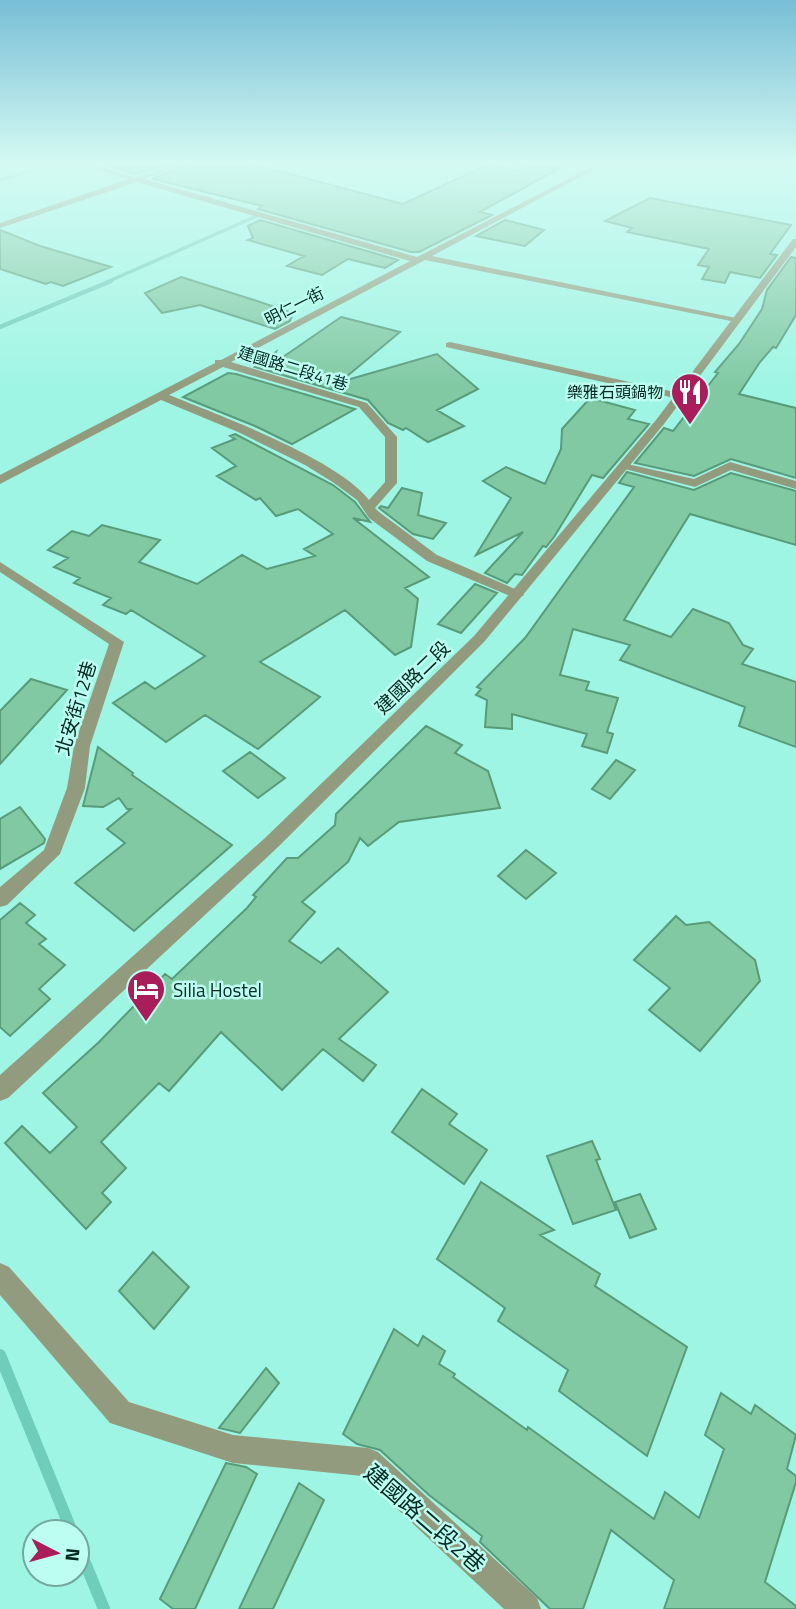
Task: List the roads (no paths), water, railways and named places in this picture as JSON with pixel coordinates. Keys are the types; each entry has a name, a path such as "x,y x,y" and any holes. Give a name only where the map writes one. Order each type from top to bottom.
{"street":[{"path":"351,238 421,258 736,319"},
{"name":"明仁一街","path":"0,480 219,362 459,238"},
{"name":"建國路二段","path":"0,1090 271,843 479,639 623,467 796,241"},
{"path":"450,345 679,396"},
{"name":"建國路二段41巷","path":"219,362 363,405 391,437 391,483 370,506"},
{"path":"158,396 254,433 341,481 370,506 374,515 432,558 517,596"},
{"path":"623,467 695,483 730,466 796,485"},
{"name":"北安街12巷","path":"0,566 117,642 82,746 76,788 51,854 0,900"},
{"name":"建國路二段2巷","path":"0,1276 120,1413 233,1449 368,1462 526,1609"}],"waterway":[{"path":"107,282 207,238"},
{"path":"0,327 111,281"},
{"path":"0,1355 66,1518"},
{"path":"91,1577 104,1609"}],"place":[{"name":"樂雅石頭鍋物","path":"690,426"},
{"name":"Silia Hostel","path":"146,1023"}]}
